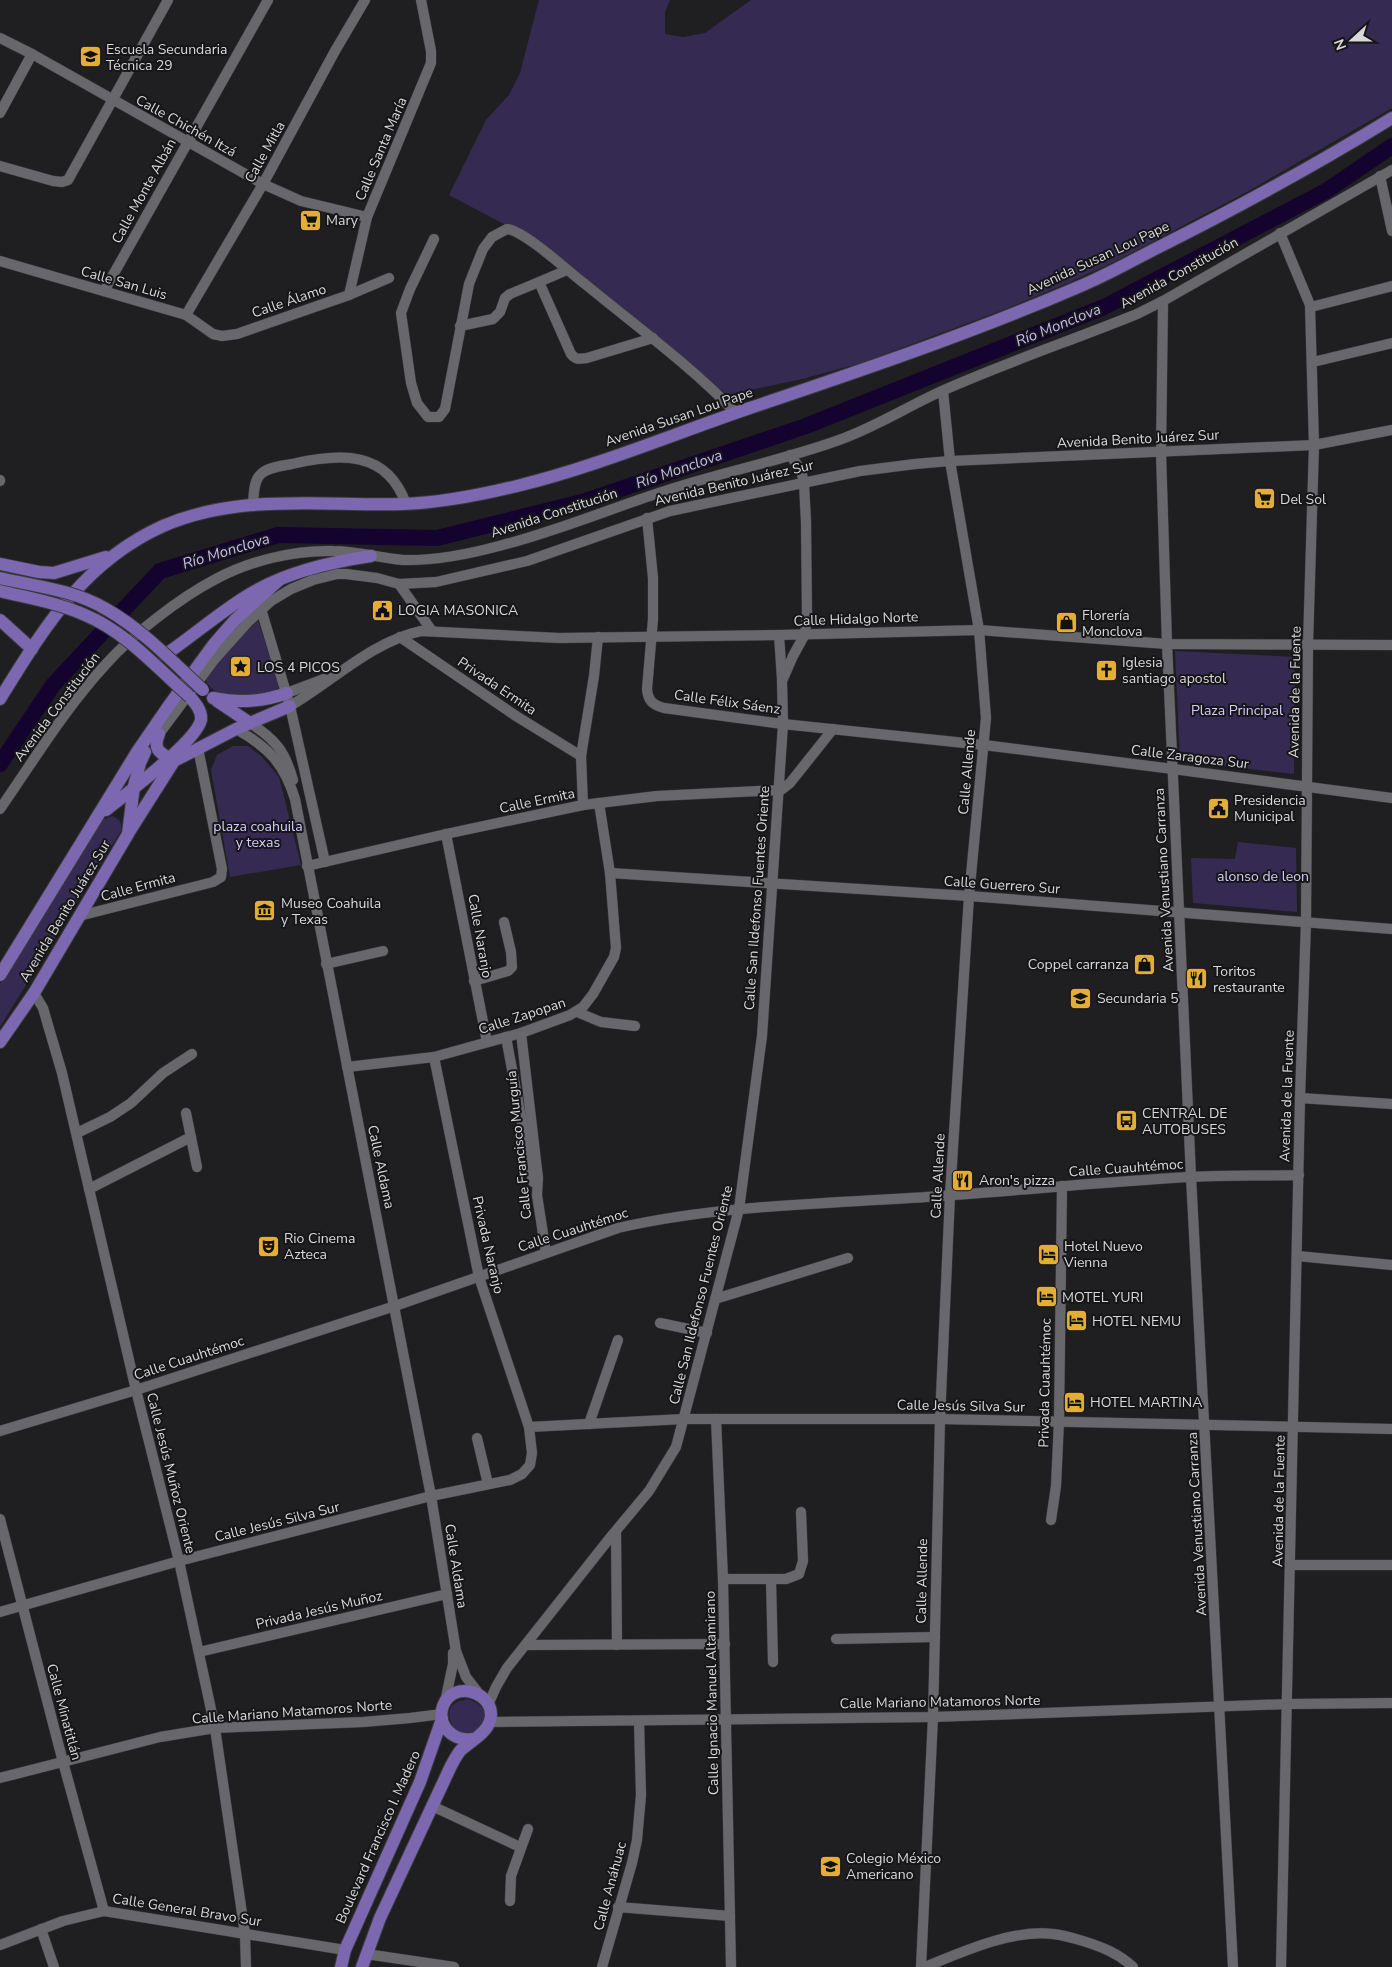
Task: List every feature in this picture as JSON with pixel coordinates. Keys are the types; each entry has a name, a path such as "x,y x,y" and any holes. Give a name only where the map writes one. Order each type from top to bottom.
{"main road":[{"name":"Avenida Susan Lou Pape","path":"0,699 32,649 71,595 86,578 113,555 150,532 181,519 202,512 253,505 300,502 406,504 471,495 546,478 917,350 1076,288 1113,272 1235,209 1290,179 1392,118"},
{"path":"0,564 54,573 113,555"},
{"path":"165,655 251,594 279,580 317,567 371,556"},
{"path":"0,578 60,591 96,604 126,621 203,690 250,723"},
{"path":"101,815 137,752 214,644 235,620 279,580"},
{"name":"Avenida Benito Juárez Sur","path":"0,591 84,614 106,626 134,646 190,697 200,710 200,723 189,740 171,760 134,786 101,815 0,974"},
{"path":"0,620 32,649"},
{"path":"214,698 243,702 289,700"},
{"path":"128,829 171,760 250,723 289,700"},
{"path":"159,734 156,741 157,748 171,760"},
{"path":"134,786 142,758 159,734"},
{"name":"Avenida Benito Juárez Sur","path":"0,1042 34,993 128,829 134,786"},
{"path":"101,815 115,811 120,812 128,829"},
{"path":"362,1967 366,1954 432,1806 458,1753 473,1738 483,1733 489,1722 490,1717 485,1700 476,1693 465,1690 454,1694 443,1712 444,1725 451,1734 462,1739 473,1738"},
{"name":"Boulevard Francisco I. Madero","path":"340,1967 345,1950 420,1782 443,1712"}],"street":[{"path":"0,166 54,181 62,182 70,177 168,0"},
{"name":"Calle Monte Albán","path":"104,292 186,142 268,0"},
{"name":"Calle Mitla","path":"186,315 263,184 366,0"},
{"name":"Calle Santa María","path":"349,295 367,217 428,73 432,58 421,0"},
{"name":"Calle Chichén Itzá","path":"0,38 32,54 263,184 302,201 367,217"},
{"path":"0,113 32,54"},
{"name":"Avenida Constitución","path":"0,809 78,698 108,661 154,621 212,581 255,562 333,550 404,560 440,558 499,546 564,527 673,488 834,442 874,426 942,391 1094,332 1162,301 1392,170"},
{"path":"1380,176 1392,231"},
{"path":"434,239 410,289 401,313 411,383 417,403 428,417 439,417 445,409 469,284 483,249 492,237 507,229 514,231 567,270 653,338 701,378 736,413"},
{"name":"Avenida de la Fuente","path":"1280,233 1308,295 1313,362 1314,445 1308,645 1306,922 1300,1098 1281,1967"},
{"name":"Calle San Luis","path":"0,260 186,315 213,334 222,336 237,334"},
{"path":"460,326 493,319 500,312 505,298 510,294 567,270"},
{"name":"Calle Álamo","path":"237,334 349,295 389,278"},
{"path":"539,282 571,354 578,360 653,338"},
{"path":"1310,308 1392,286"},
{"name":"Avenida Venustiano Carranza","path":"1162,301 1161,453 1167,644 1191,1177 1206,1424 1234,1967"},
{"path":"1313,362 1392,343"},
{"name":"Calle Allende","path":"923,1967 933,1717 940,1419 950,1195 969,896 986,718 979,630 950,462 942,391"},
{"name":"Avenida Benito Juárez Sur","path":"159,734 214,660 261,609 291,589 313,580 336,574 364,576 399,584 436,582 526,561 574,546 647,518 860,471 915,464 1314,445 1392,430"},
{"name":"Calle San Ildefonso Fuentes Oriente","path":"782,681 805,634 807,615 804,483 801,470 790,455"},
{"path":"253,505 256,482 260,475 266,471 297,463 345,458 369,461 388,474 400,488 406,504"},
{"name":"Calle Félix Sáenz","path":"647,518 653,578 652,637 647,689 653,704 664,708 783,724 984,745"},
{"path":"399,584 432,631"},
{"path":"261,609 289,700 324,862"},
{"name":"Calle Hidalgo Norte","path":"289,700 400,637 421,631 536,638 979,630 1167,644 1392,645"},
{"name":"Calle San Ildefonso Fuentes Oriente","path":"485,1700 507,1668 649,1491 676,1447 684,1419 739,1209 762,1036 777,790 783,724 779,635"},
{"name":"Privada Ermita","path":"400,637 516,716 581,756"},
{"path":"583,805 581,756 593,684 598,637"},
{"path":"250,723 303,761"},
{"path":"777,790 790,783 833,729"},
{"name":"Calle Aldama","path":"236,730 263,746 274,757 290,784 294,799 395,1306 431,1496 453,1634 461,1667 466,1677 485,1700"},
{"path":"275,741 290,767 294,799"},
{"name":"Calle Zaragoza Sur","path":"984,745 1173,768 1392,798"},
{"name":"Calle Ermita","path":"79,916 204,884 220,878 223,871 198,748"},
{"name":"Calle Ermita","path":"307,866 583,805 657,796 777,790"},
{"name":"Calle Zapopan","path":"347,1067 434,1057 520,1033 577,1012 583,1008 593,994 616,952 610,872 599,803"},
{"name":"Calle Naranjo","path":"446,834 487,1042"},
{"name":"Calle Guerrero Sur","path":"610,872 772,885 969,896 1392,929"},
{"path":"474,981 510,970 513,965 504,922"},
{"path":"326,964 383,951"},
{"name":"Calle Jesús Muñoz Oriente","path":"34,993 43,1008 48,1024 77,1133 136,1390 179,1560 215,1728 245,1934 246,1967"},
{"path":"577,1012 601,1022 635,1026"},
{"name":"Calle Francisco Murguía","path":"520,1033 538,1178 537,1195 546,1253"},
{"path":"506,1037 530,1168 537,1195"},
{"path":"77,1133 110,1117 131,1103 163,1073 192,1054"},
{"name":"Privada Naranjo","path":"434,1057 479,1277 529,1427 532,1453 530,1465"},
{"path":"1300,1098 1392,1104"},
{"path":"186,1113 198,1167"},
{"path":"89,1189 191,1137"},
{"name":"Calle Cuauhtémoc","path":"0,1431 136,1390 395,1306 585,1239 634,1224 739,1209 1191,1177 1299,1175"},
{"name":"Privada Cuauhtémoc","path":"1051,1520 1056,1486 1059,1421 1062,1186"},
{"path":"1297,1256 1392,1265"},
{"path":"716,1300 848,1258"},
{"path":"660,1323 706,1333"},
{"path":"589,1424 618,1340"},
{"name":"Calle Jesús Silva Sur","path":"529,1427 684,1419 940,1419 1392,1429"},
{"name":"Calle Ignacio Manuel Altamirano","path":"716,1419 727,1719 731,1967"},
{"path":"477,1438 488,1484"},
{"name":"Calle Jesús Silva Sur","path":"0,1612 179,1560 431,1496 510,1480 522,1474 530,1465"},
{"path":"723,1579 771,1579 794,1577 799,1574 802,1567 801,1512"},
{"name":"Calle Minatitlán","path":"0,1519 104,1912"},
{"path":"616,1532 617,1645"},
{"path":"1291,1564 1392,1566"},
{"path":"771,1579 773,1662"},
{"name":"Privada Jesús Muñoz","path":"199,1652 447,1594"},
{"name":"Calle Aldama","path":"443,1712 453,1664 453,1634"},
{"path":"836,1639 935,1637"},
{"path":"526,1645 724,1644"},
{"name":"Calle Mariano Matamoros Norte","path":"489,1722 933,1717 1220,1706 1392,1703"},
{"name":"Calle Mariano Matamoros Norte","path":"0,1778 160,1737 215,1728 363,1722 410,1718 443,1712"},
{"name":"Calle Anáhuac","path":"602,1967 637,1840 640,1795 639,1721"},
{"path":"432,1806 520,1847"},
{"path":"510,1901 511,1876 528,1829"},
{"path":"618,1907 730,1916"},
{"name":"Calle General Bravo Sur","path":"0,1945 63,1921 104,1912 345,1950"},
{"path":"41,1929 54,1967"},
{"path":"923,1967 979,1945 1042,1933 1062,1935 1108,1949 1133,1967"},
{"path":"366,1954 454,1967"}],"green space":[{"path":"539,0 670,0 665,12 665,34 683,37 705,33 751,0 1392,0 1392,108 1245,193 1114,262 1070,282 1003,310 861,363 802,379 727,395 544,249 521,233 449,195 486,120 509,95 520,73"},
{"path":"258,620 279,686 276,691 247,696 227,696 218,693 205,680 232,645"},
{"name":"Plaza Principal","path":"1175,651 1295,657 1294,774 1180,761"},
{"name":"plaza coahuila y texas","path":"233,746 248,746 262,757 279,777 301,865 230,877 211,770 217,755"},
{"path":"113,816 120,822 121,831 0,1027 0,984 101,820"},
{"name":"alonso de leon","path":"1238,842 1296,848 1297,912 1193,903 1191,858 1235,859"},
{"path":"467,1699 482,1707 485,1714 484,1722 473,1734 457,1732 449,1716 451,1707 455,1703"}],"waterway":[{"name":"Río Monclova","path":"0,764 53,685 160,571 278,535 437,538 582,502 806,426 1104,307 1326,191 1392,146"}],"place":[{"name":"Escuela Secundaria Técnica 29","path":"90,57"},
{"name":"Mary","path":"310,220"},
{"name":"Del Sol","path":"1264,499"},
{"name":"LOGIA MASONICA","path":"382,610"},
{"name":"Florería Monclova","path":"1066,623"},
{"name":"LOS 4 PICOS","path":"241,667"},
{"name":"Iglesia santiago apostol","path":"1106,670"},
{"name":"Presidencia Municipal","path":"1218,808"},
{"name":"Museo Coahuila y Texas","path":"265,911"},
{"name":"Coppel carranza","path":"1145,964"},
{"name":"Toritos restaurante","path":"1197,979"},
{"name":"Secundaria 5","path":"1081,998"},
{"name":"CENTRAL DE AUTOBUSES","path":"1126,1121"},
{"name":"Aron's pizza","path":"963,1180"},
{"name":"Rio Cinema Azteca","path":"268,1246"},
{"name":"Hotel Nuevo Vienna","path":"1048,1254"},
{"name":"MOTEL YURI","path":"1046,1297"},
{"name":"HOTEL NEMU","path":"1076,1321"},
{"name":"HOTEL MARTINA","path":"1074,1402"},
{"name":"Colegio México Americano","path":"830,1866"}]}
